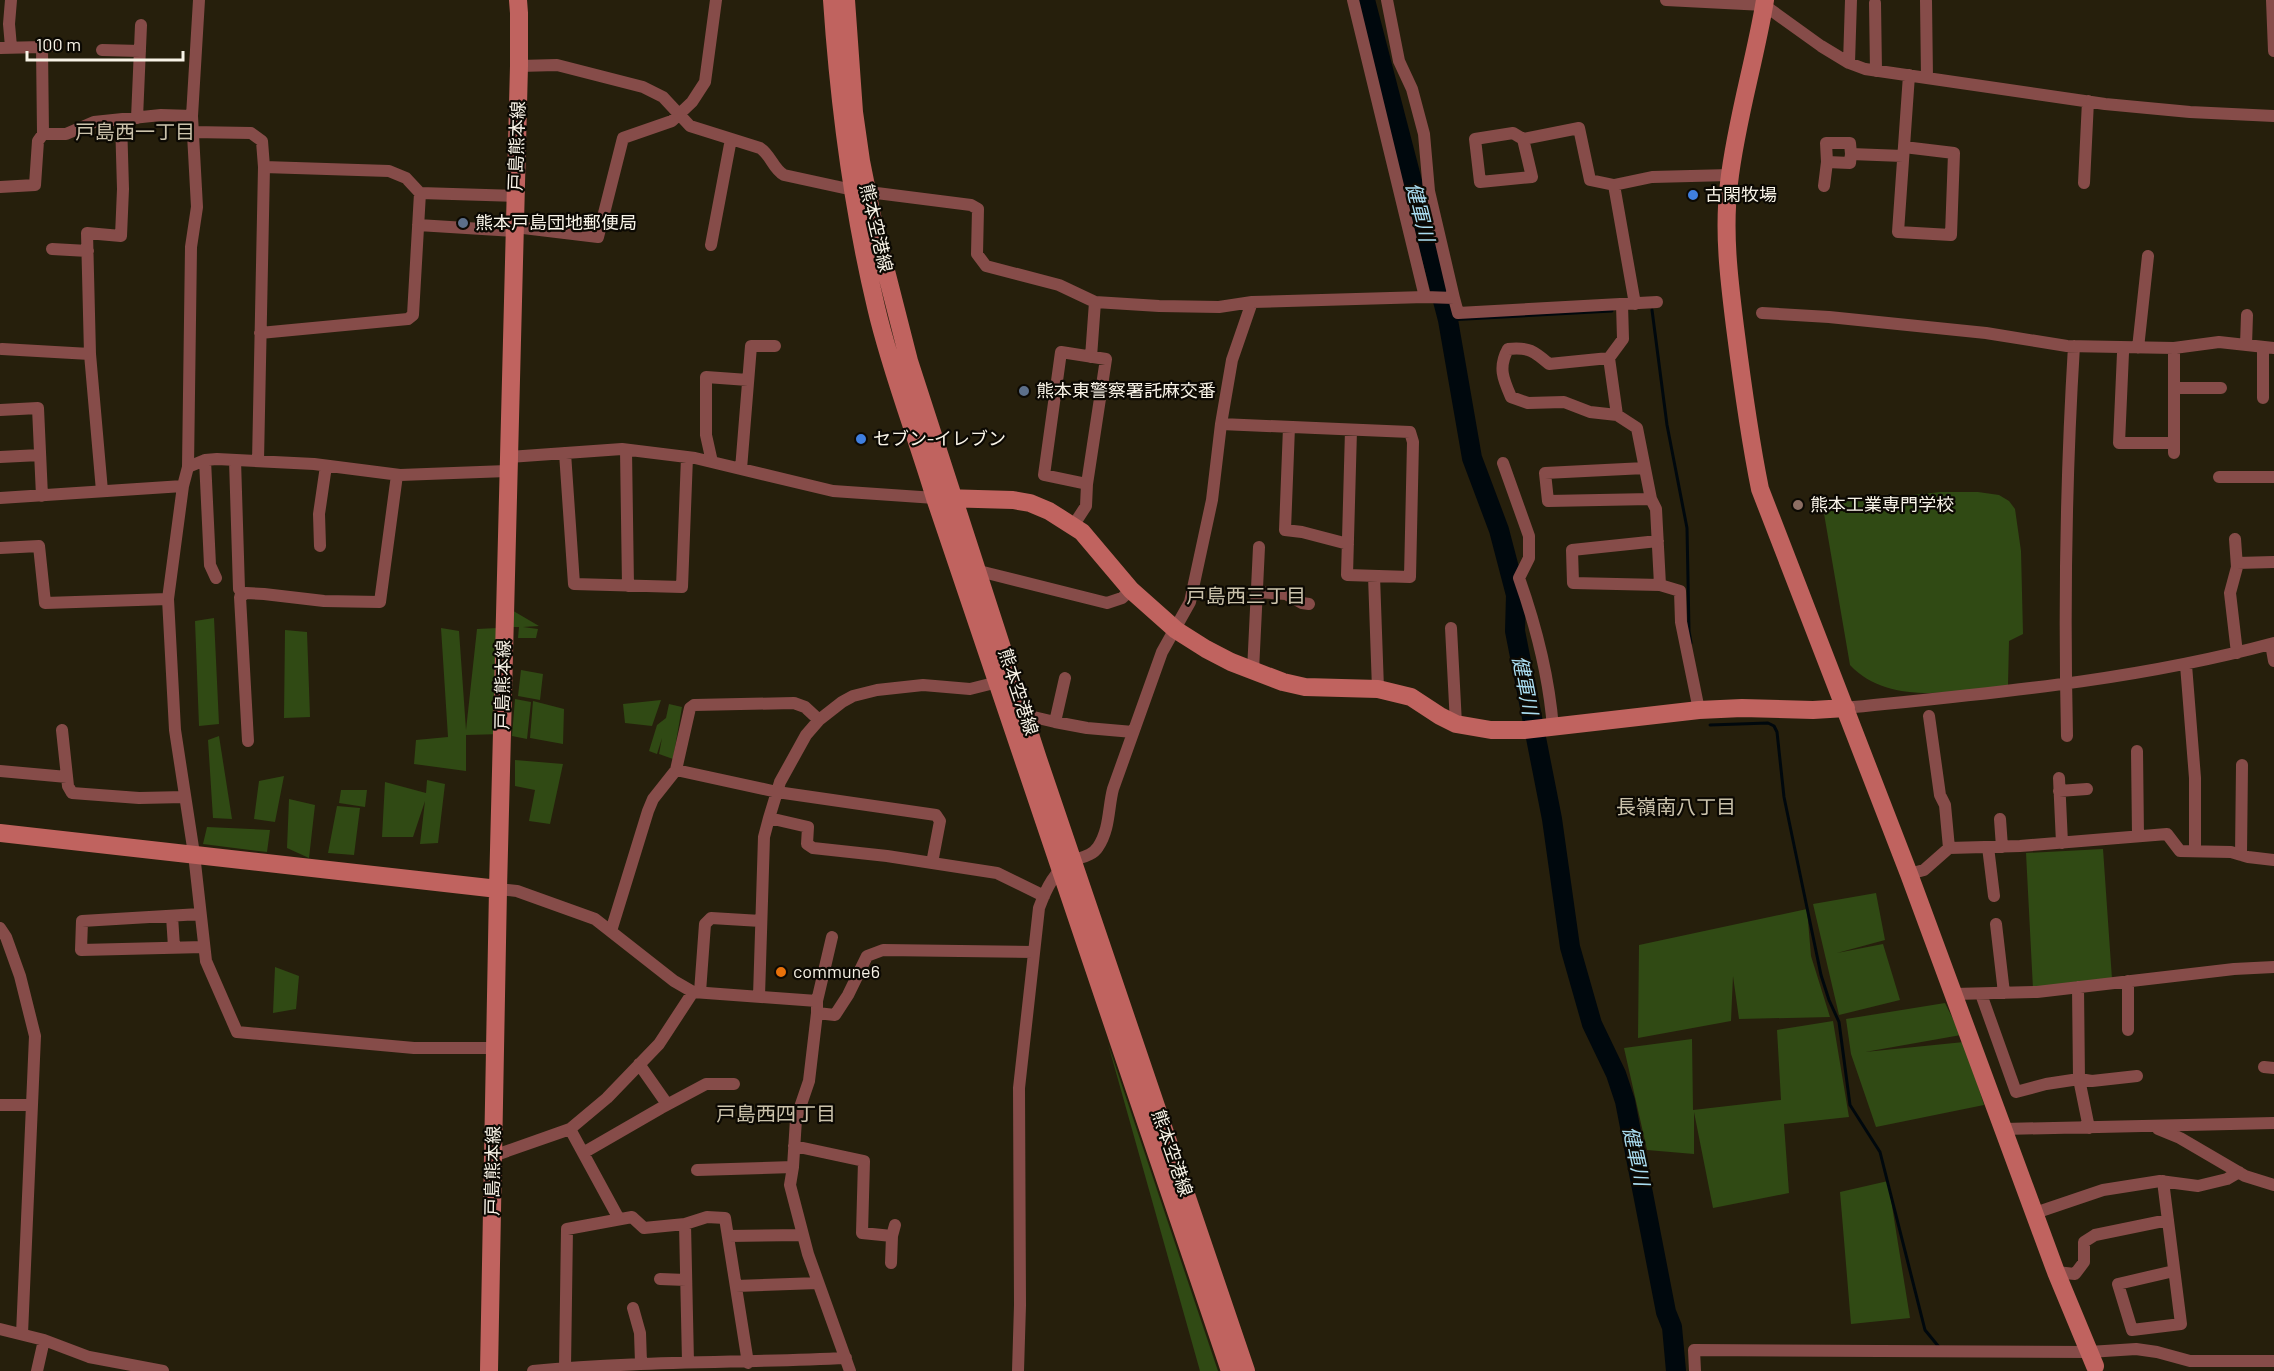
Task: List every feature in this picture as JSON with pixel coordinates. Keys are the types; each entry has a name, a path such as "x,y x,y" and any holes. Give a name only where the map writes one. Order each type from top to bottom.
{"main road":[{"name":"戸島熊本線","path":"489,1371 498,889 519,66 518,0"},
{"name":"熊本空港線","path":"832,0 839,96 860,190"},
{"name":"熊本空港線","path":"846,0 860,190 876,306 906,410 979,571 1025,715 1067,865 1073,908 1227,1341 1246,1371"},
{"path":"1765,3 1741,111 1730,175 1726,227 1729,276 1747,423 1760,489 1846,708 2056,1272 2092,1359"},
{"name":"熊本空港線","path":"944,498 998,681 1067,865"},
{"path":"944,498 1013,500 1029,503 1049,511 1074,526 1131,590 1176,630 1206,650 1253,671 1305,687 1378,689 1411,697 1456,724 1491,730 1552,728 1699,710 1742,708 1813,711 1846,708"},
{"path":"0,833 498,889"},
{"name":"熊本空港線","path":"1227,1341 1230,1371"}],"street":[{"path":"0,187 35,185 38,141 43,134 48,46 5,47 10,0"},
{"path":"199,0 192,116 197,207 191,247 188,467 183,486 168,599 175,730 194,854 206,961 237,1032 414,1048 496,1048"},
{"path":"418,225 515,229 597,237 623,138 672,121 692,102 705,82 716,0"},
{"path":"1353,0 1425,297"},
{"path":"1387,0 1399,61 1412,89 1424,134 1429,191 1458,313 1657,302"},
{"path":"1666,0 1765,3 1849,63 1865,69 2088,101 2190,112 2274,116"},
{"path":"1849,63 1851,0"},
{"path":"2272,0 2274,51"},
{"path":"1926,1 1927,78"},
{"path":"1875,3 1876,71"},
{"path":"137,118 141,25"},
{"path":"102,50 140,51"},
{"path":"519,66 557,65 643,87 663,97 690,126 766,152 779,172 784,175 860,190 971,205 978,209 977,254 986,266 1059,285 1095,302 1219,307 1252,302 1454,298"},
{"path":"1851,154 1904,151 1954,153 1951,235 1898,232 1904,151 1909,75"},
{"path":"2084,183 2088,101"},
{"path":"43,134 66,134 94,122 161,115 192,116"},
{"path":"102,492 90,354 87,233 121,236 123,189 120,120"},
{"path":"1523,139 1532,177 1480,182 1474,139 1513,133 1523,139 1579,128 1590,180 1614,185 1652,177 1730,175"},
{"path":"192,132 250,133 262,141 264,167 258,461"},
{"path":"711,245 731,139"},
{"path":"1824,186 1827,162 1826,143 1850,143 1850,163 1827,162"},
{"path":"264,167 390,171 406,178 420,193 515,196"},
{"path":"1614,185 1628,304 1623,339 1609,358 1617,415"},
{"path":"260,333 408,319 413,315 420,193"},
{"path":"52,249 88,251"},
{"path":"2138,348 2148,256"},
{"path":"1091,357 1095,302"},
{"path":"1018,1371 1019,1088 1039,908 1048,884 1067,865 1086,857 1097,848 1108,827 1109,804 1162,652 1190,602 1212,500 1221,424 1232,360 1252,302"},
{"path":"1762,313 1851,319 1986,333 2074,346 2174,348 2219,342 2269,347 2263,398"},
{"path":"2246,345 2247,315"},
{"path":"741,469 751,346 775,346"},
{"path":"2067,736 2069,434 2074,346"},
{"path":"1609,358 1549,364 1538,354 1525,347 1508,349 1501,361 1504,382 1512,397 1528,403 1564,402 1590,412 1617,415 1636,428 1651,499 1656,509 1660,585"},
{"path":"2123,353 2119,443 2174,448 2174,348"},
{"path":"2,349 90,354"},
{"path":"1074,526 1086,507 1087,484 1106,359 1061,352 1044,475 1087,484"},
{"path":"712,462 706,435 706,377 748,380"},
{"path":"2174,388 2221,388"},
{"path":"0,410 38,408 42,495"},
{"path":"1221,424 1410,432 1413,442 1410,577 1347,575 1351,430"},
{"path":"1289,427 1285,530 1348,544"},
{"path":"188,467 205,460 235,460 326,466 398,475 508,464 565,453 626,450 687,457 833,491 944,498"},
{"path":"626,450 628,586"},
{"path":"565,453 574,584 628,586 682,587 687,457"},
{"path":"0,457 40,455"},
{"path":"205,460 210,565 216,578"},
{"path":"235,460 238,589 243,595"},
{"path":"1503,463 1529,536 1529,558 1519,578 1529,608 1550,696 1552,728"},
{"path":"321,546 319,514 326,466"},
{"path":"1645,468 1545,473 1548,501 1651,499"},
{"path":"248,741 240,597 246,593 324,601 380,602 398,475"},
{"path":"2219,477 2274,477"},
{"path":"0,498 183,486"},
{"path":"2235,539 2237,563 2230,593 2237,652"},
{"path":"1658,541 1572,550 1573,583 1660,585 1680,591 1681,622 1699,710"},
{"path":"0,548 39,546 45,603 168,599"},
{"path":"1253,671 1259,547"},
{"path":"2237,563 2274,562"},
{"path":"979,571 1107,603 1122,598 1131,590"},
{"path":"1374,576 1378,689"},
{"path":"1257,592 1286,594 1302,603 1309,604"},
{"path":"1451,628 1456,724"},
{"path":"1846,708 2066,685 2186,665 2272,644 2274,661"},
{"path":"2186,665 2195,777 2195,851"},
{"path":"1055,722 1065,678"},
{"path":"759,996 764,837 780,782 806,735 819,720 847,699 876,690 923,685 969,688 998,681"},
{"path":"610,931 648,811 654,799 676,770 688,713 694,705 794,703 805,707 819,720"},
{"path":"1025,715 1087,728 1133,732"},
{"path":"1929,716 1940,795 1945,805 1949,848"},
{"path":"62,730 68,786 72,793 139,798 185,798"},
{"path":"2137,751 2138,836"},
{"path":"2241,855 2242,765"},
{"path":"676,770 777,792 936,816 940,821 932,863"},
{"path":"0,771 67,777"},
{"path":"2059,778 2062,843"},
{"path":"2059,791 2087,789"},
{"path":"769,818 808,827 807,844 813,848 1002,874 1044,896"},
{"path":"2000,819 2002,846"},
{"path":"1908,874 1924,870 1949,848 2062,843 2167,834 2180,851 2231,852 2274,860"},
{"path":"1988,847 1994,896"},
{"path":"498,889 517,891 595,919 674,981 697,992 759,996 817,1007 835,1015 848,995 867,956 883,950 1033,952"},
{"path":"200,914 82,921 81,951 204,946"},
{"path":"172,916 174,948"},
{"path":"493,1156 570,1129 607,1098 659,1044 697,992 707,920 711,918 761,921"},
{"path":"1996,924 2004,993"},
{"path":"0,928 6,937 20,976 35,1036 22,1334"},
{"path":"832,938 817,1007 809,1081 796,1119 790,1185 818,1283 850,1371"},
{"path":"1954,994 2004,993 2078,987 2234,969 2274,967"},
{"path":"2127,981 2128,1030"},
{"path":"2078,987 2079,1078 2089,1128"},
{"path":"1981,994 2016,1092 2079,1078 2092,1081 2137,1076"},
{"path":"639,1064 667,1104"},
{"path":"583,1153 706,1084 734,1084"},
{"path":"0,1106 31,1105"},
{"path":"2004,1129 2274,1123"},
{"path":"2154,1127 2180,1138 2239,1172 2274,1185"},
{"path":"570,1129 619,1219"},
{"path":"794,1146 864,1161 862,1233 893,1231 891,1263"},
{"path":"697,1170 793,1167"},
{"path":"2035,1213 2103,1190 2163,1181 2198,1186 2227,1179 2239,1172"},
{"path":"2163,1181 2181,1324 2132,1330 2118,1284 2174,1271"},
{"path":"565,1368 567,1229 632,1217 644,1228 685,1224 708,1217 725,1218 748,1363"},
{"path":"2056,1272 2075,1274 2084,1262 2084,1242 2095,1235 2168,1220"},
{"path":"680,1365 686,1280 685,1224"},
{"path":"728,1236 803,1234"},
{"path":"660,1279 686,1280"},
{"path":"736,1286 818,1283"},
{"path":"633,1308 640,1333 641,1363"},
{"path":"0,1329 44,1340 89,1357 163,1371"},
{"path":"37,1371 44,1340"},
{"path":"1695,1371 1694,1350 2092,1359 2136,1349 2190,1361 2274,1361"},
{"path":"533,1371 641,1363 680,1365 846,1358"}],"green space":[{"path":"1940,492 1978,492 1999,495 2009,501 2015,509 2021,551 2023,634 2009,641 2008,685 2003,687 1943,693 1902,691 1865,678 1850,665 1822,502"},
{"path":"510,609 539,626 523,627 538,629 536,638 518,638 519,627 509,627"},
{"path":"214,618 219,724 199,726 195,621"},
{"path":"441,628 459,631 466,730 477,629 498,628 502,734 466,735 466,771 414,764 416,740 448,737"},
{"path":"285,630 307,632 310,717 284,718"},
{"path":"521,670 543,674 540,700 518,696"},
{"path":"515,699 531,702 527,739 512,736"},
{"path":"661,700 652,726 625,723 623,704"},
{"path":"533,701 564,709 563,744 530,738"},
{"path":"669,704 682,707 673,759 659,754 662,738 657,754 649,751 657,725 666,718"},
{"path":"219,736 232,819 213,818 208,740"},
{"path":"515,760 563,764 550,824 529,821 535,790 515,786"},
{"path":"284,776 275,822 254,819 259,781"},
{"path":"427,780 445,784 438,843 420,844 425,801 413,837 382,837 385,782 426,793"},
{"path":"341,790 367,790 365,807 339,803"},
{"path":"289,799 315,805 309,858 287,848"},
{"path":"337,806 360,808 354,855 328,853"},
{"path":"207,827 270,830 267,852 203,844"},
{"path":"2103,849 2112,979 2033,989 2026,853"},
{"path":"1876,893 1885,940 1837,953 1883,944 1900,1000 1839,1015 1813,904"},
{"path":"1807,909 1811,956 1830,1017 1739,1019 1733,976 1731,1021 1638,1038 1639,945"},
{"path":"275,967 299,976 296,1009 273,1013"},
{"path":"1945,1003 1961,1035 1865,1052 1964,1042 1984,1105 1876,1127 1851,1054 1846,1019"},
{"path":"1833,1021 1849,1117 1784,1124 1789,1193 1713,1208 1694,1112 1694,1154 1647,1150 1624,1048 1692,1039 1693,1110 1781,1100 1777,1030"},
{"path":"1108,1044 1218,1371 1200,1371"},
{"path":"1888,1181 1910,1318 1851,1324 1840,1192"}],"waterway":[{"name":"健軍川","path":"1365,0 1448,320 1472,458 1499,530 1516,595 1515,631 1552,819 1570,947 1592,1024 1616,1074 1625,1101 1666,1312 1672,1327 1676,1371"},
{"path":"1652,310 1667,425 1687,528 1691,643"},
{"path":"1448,320 1612,311"},
{"path":"1710,725 1768,723 1774,726 1777,732 1784,797 1821,975 1839,1022 1850,1105 1880,1152 1925,1330 1939,1347"}],"place":[{"name":"古閑牧場","path":"1693,195"},
{"name":"熊本戸島団地郵便局","path":"463,223"},
{"name":"熊本東警察署託麻交番","path":"1024,391"},
{"name":"セブン-イレブン","path":"861,439"},
{"name":"熊本工業専門学校","path":"1798,505"},
{"name":"commune6","path":"781,972"}],"district":[{"name":"戸島西一丁目","path":"135,132"},
{"name":"戸島西三丁目","path":"1246,596"},
{"name":"長嶺南八丁目","path":"1676,807"},
{"name":"戸島西四丁目","path":"776,1114"}]}
